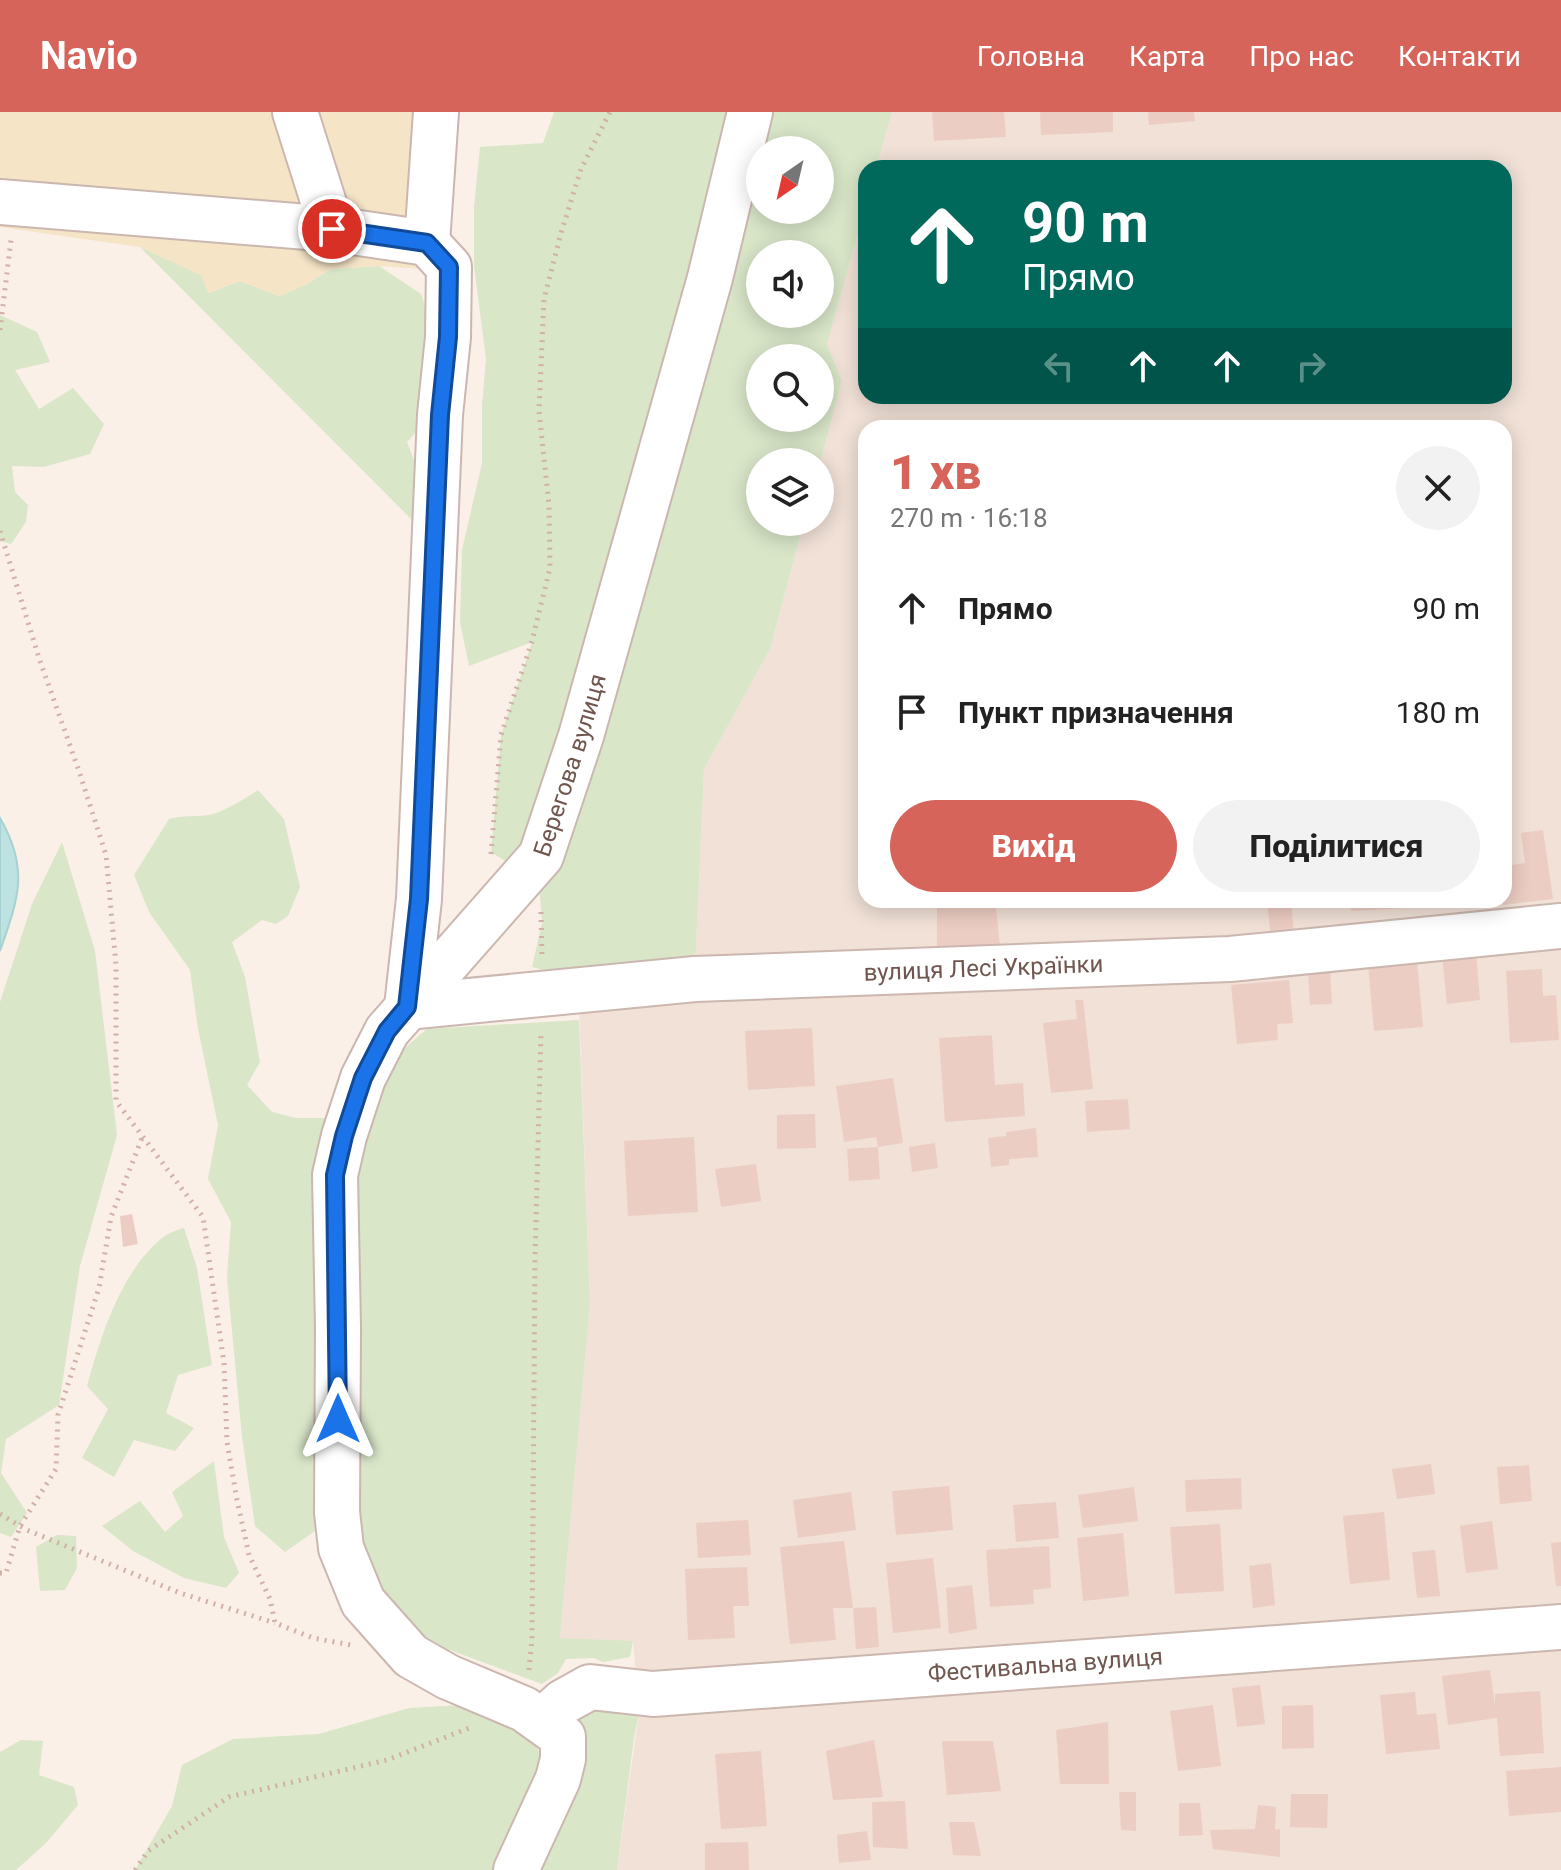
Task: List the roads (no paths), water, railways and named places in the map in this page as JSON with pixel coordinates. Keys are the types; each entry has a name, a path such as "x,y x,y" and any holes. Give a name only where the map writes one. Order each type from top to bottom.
{"street":[{"path":"295,112 332,229"},
{"path":"427,243 436,112"},
{"name":"Берегова вулиця","path":"533,1715 448,1677 411,1656 363,1602 341,1548 337,1512 335,1175 363,1078 387,1031 541,856 586,721 710,278 750,112"},
{"path":"11,203 332,229 427,243 449,267 419,899 407,1007"},
{"name":"вулиця Лесі Українки","path":"407,1007 695,979 1230,959 1561,926"},
{"name":"Фестивальна вулиця","path":"533,1715 590,1687 653,1694 1561,1627"},
{"path":"516,1870 558,1779 563,1759 563,1737 533,1715"}],"water":[{"path":"0,818 15,853 18,884 12,916 0,951"}]}
